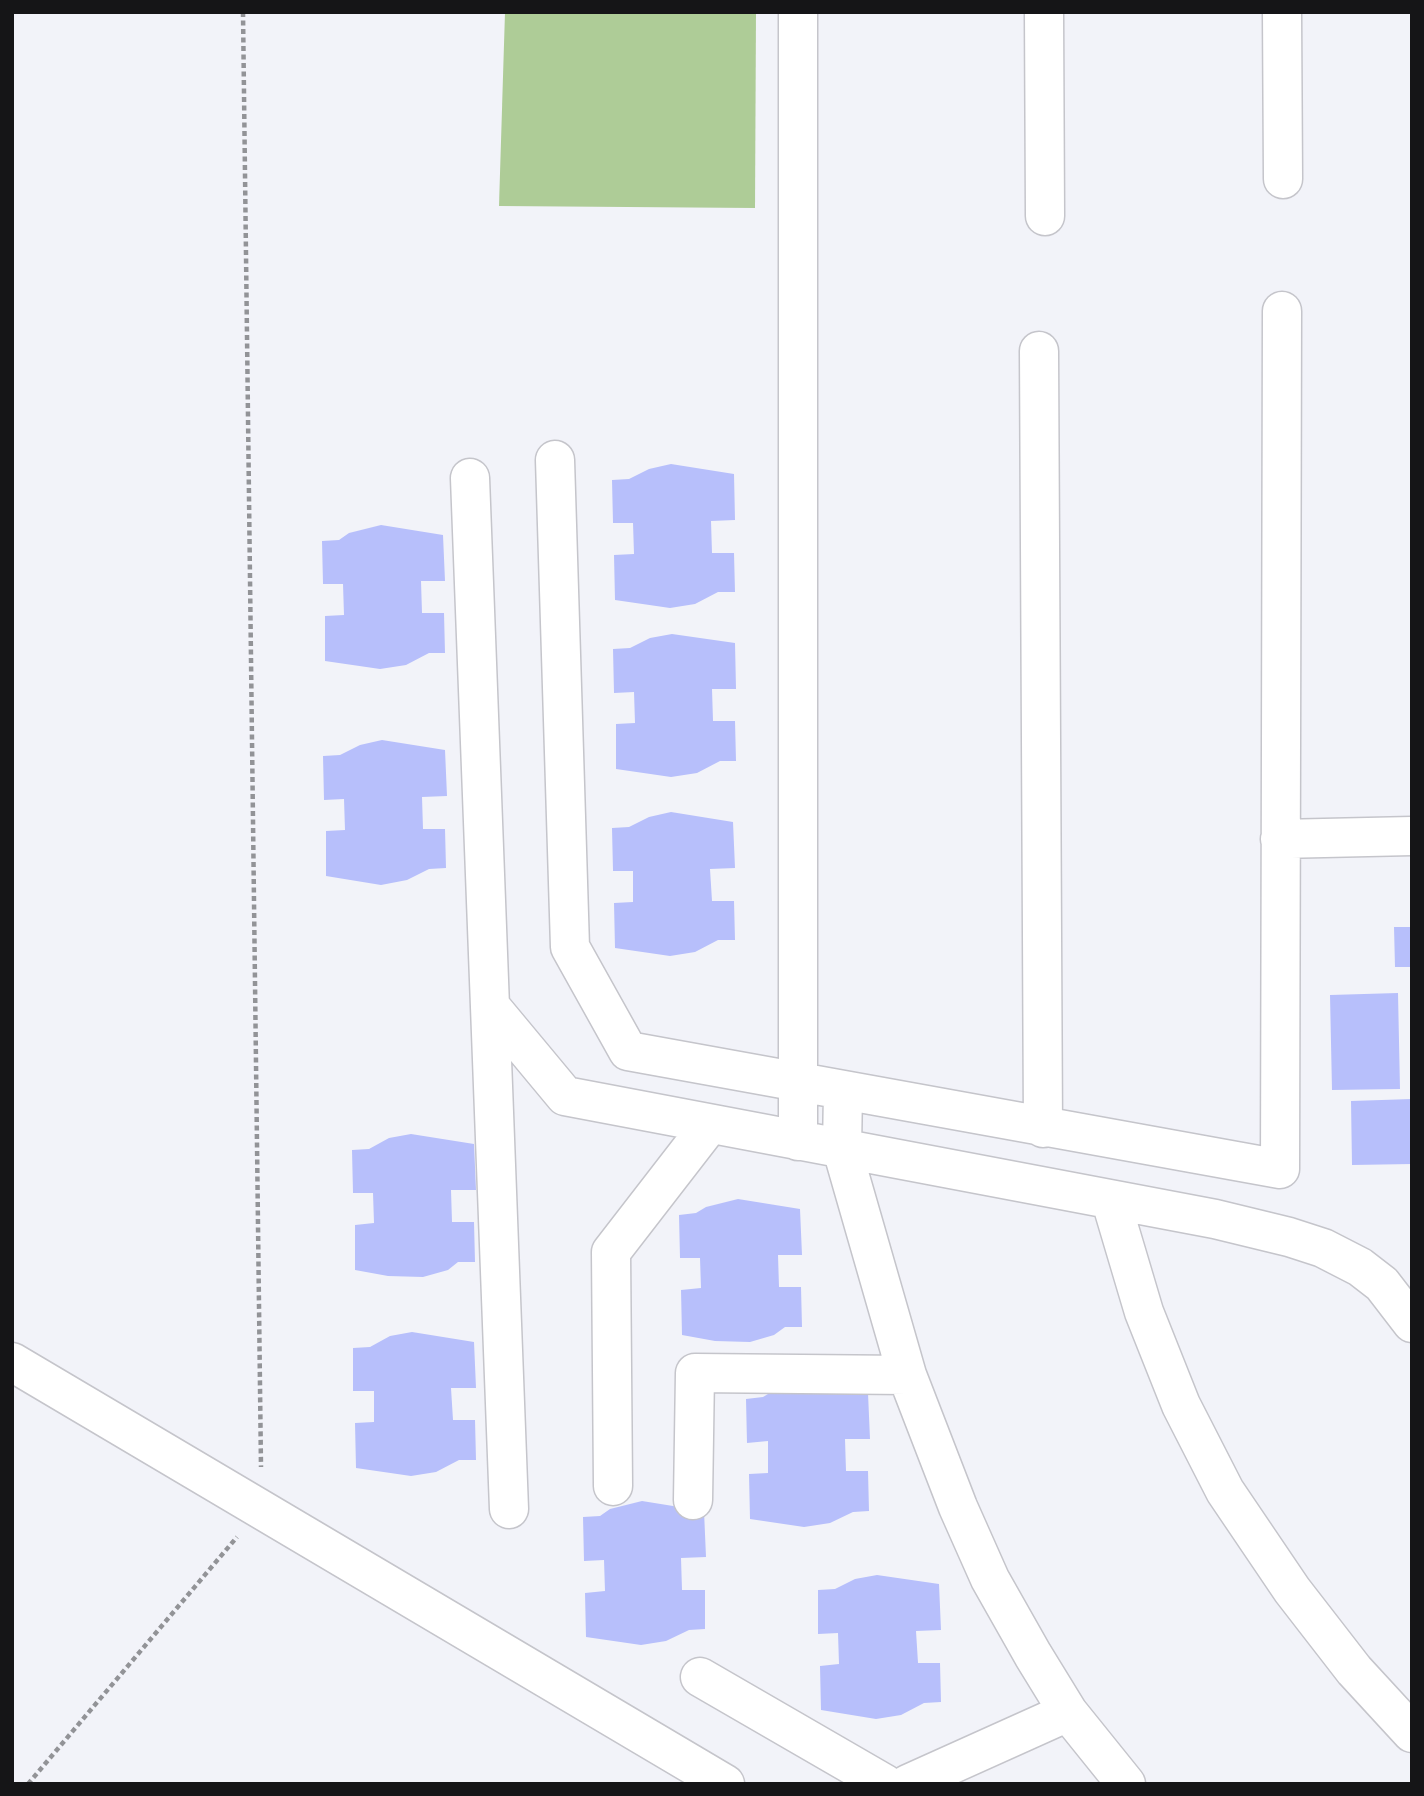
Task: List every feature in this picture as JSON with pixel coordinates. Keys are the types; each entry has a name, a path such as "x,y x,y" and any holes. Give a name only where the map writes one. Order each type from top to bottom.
{"street":[{"path":"798,12 798,1141"},
{"path":"1044,12 1045,216"},
{"path":"1282,12 1283,179"},
{"path":"555,460 570,947 628,1051 1280,1169 1282,311"},
{"path":"1039,351 1042,1128"},
{"path":"470,478 509,1509"},
{"path":"1280,839 1412,836"},
{"path":"491,1007 565,1096 1250,1227 1323,1248 1360,1267 1382,1284 1412,1323"},
{"path":"843,1091 842,1149 906,1375 958,1507 990,1579 1068,1712 1126,1784"},
{"path":"612,1486 611,1252 710,1124"},
{"path":"1111,1201 1144,1312 1181,1405 1225,1491 1307,1610 1354,1670 1412,1732"},
{"path":"12,1362 725,1784"},
{"path":"693,1500 695,1374 906,1375"},
{"path":"700,1677 886,1784"},
{"path":"908,1784 1068,1712"}],"path":[{"path":"28,1784 261,1508 243,12"}],"green space":[{"path":"505,12 756,12 755,208 499,206"}],"building":[{"path":"671,464 734,474 735,520 711,521 712,553 734,553 735,592 718,592 695,604 670,608 615,600 614,555 634,554 633,523 613,523 612,480 629,479 649,469"},
{"path":"381,525 443,535 445,581 421,581 422,613 444,613 445,653 429,653 406,665 380,669 325,661 325,616 344,615 343,584 323,584 322,541 339,540 349,533"},
{"path":"672,634 735,643 736,689 712,689 713,721 735,721 736,761 720,761 697,773 671,777 616,769 616,724 635,723 634,692 614,693 613,649 630,648 650,638"},
{"path":"382,740 445,750 447,796 422,797 423,829 445,829 446,868 429,869 407,880 381,885 326,876 326,831 345,830 344,799 324,800 323,756 340,755 360,745"},
{"path":"671,812 733,822 735,868 710,869 712,901 734,901 735,940 718,940 695,952 670,956 615,948 614,903 633,902 633,871 613,871 612,828 629,827 649,817"},
{"path":"1394,927 1412,927 1412,967 1395,967"},
{"path":"1398,993 1400,1089 1332,1090 1330,995"},
{"path":"1412,1099 1412,1164 1352,1165 1351,1101"},
{"path":"411,1134 474,1144 476,1190 451,1190 452,1222 474,1222 475,1262 458,1262 448,1270 423,1277 388,1276 355,1270 355,1225 374,1223 373,1193 353,1193 352,1150 369,1149 389,1138"},
{"path":"738,1199 800,1209 802,1255 778,1255 779,1287 801,1287 802,1327 785,1327 774,1335 750,1342 715,1341 682,1335 681,1290 701,1288 700,1258 680,1258 679,1215 696,1213 706,1207"},
{"path":"412,1332 474,1342 476,1388 451,1388 453,1420 475,1420 476,1460 459,1460 436,1472 411,1476 356,1468 355,1423 374,1422 374,1391 353,1391 353,1348 370,1347 390,1336"},
{"path":"773,1391 868,1393 870,1439 845,1439 846,1471 868,1471 869,1511 853,1512 830,1523 804,1527 750,1519 749,1474 768,1473 768,1441 747,1443 746,1399 763,1397"},
{"path":"642,1501 704,1511 706,1557 681,1558 682,1590 705,1590 705,1629 689,1630 666,1641 641,1645 586,1637 585,1593 605,1591 604,1560 584,1561 583,1517 600,1516 610,1509"},
{"path":"877,1575 939,1584 941,1630 916,1631 918,1663 940,1663 941,1702 924,1703 901,1715 876,1719 821,1710 820,1666 839,1664 838,1633 818,1634 818,1590 835,1589 855,1579"}]}
